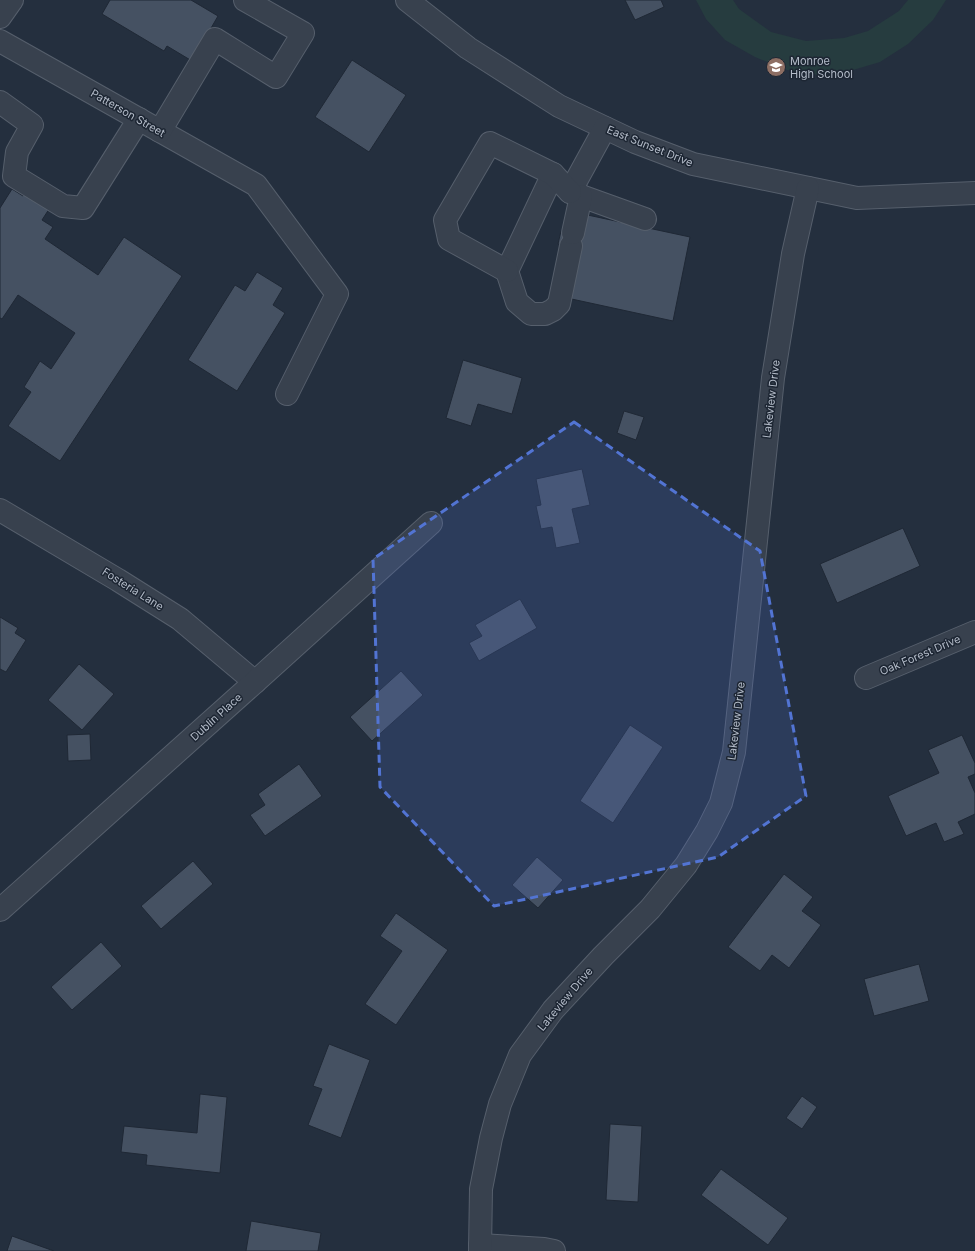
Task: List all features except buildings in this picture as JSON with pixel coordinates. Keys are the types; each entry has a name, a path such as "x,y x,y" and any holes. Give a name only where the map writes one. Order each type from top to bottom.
{"street":[{"path":"0,17 12,0"},
{"path":"160,131 215,39 276,77 303,33 245,0"},
{"name":"East Sunset Drive","path":"407,0 468,48 558,106 635,142 693,164 857,198 975,193"},
{"name":"Patterson Street","path":"0,41 256,185 337,294 287,394"},
{"path":"0,102 32,125 17,152 14,176 64,206 83,208 139,119"},
{"path":"553,174 508,271 516,302 531,314 545,314 553,310 558,304 572,240 576,194 605,128"},
{"path":"508,271 449,239 445,220 490,143 553,174 576,194 645,219"},
{"name":"Lakeview Drive","path":"480,1248 481,1189 491,1138 500,1104 520,1055 553,1010 603,956 650,909 686,865 707,831 721,803 734,752 773,378 793,254 808,188"},
{"name":"Fosteria Lane","path":"0,510 118,580 180,619 255,682"},
{"name":"Dublin Place","path":"0,910 431,523"},
{"name":"Oak Forest Drive","path":"866,678 975,632"},
{"path":"480,1248 544,1249 554,1251"}],"highlighted area":[{"path":"574,422 760,551 806,796 718,857 494,906 380,787 373,559"}],"green space":[{"path":"696,0 733,0 739,9 771,32 806,41 844,38 868,31 899,11 908,0 946,0 933,20 908,44 880,62 853,70 819,75 787,70 755,57 725,40 706,19"}],"place":[{"name":"Monroe High School","path":"776,67"}]}
